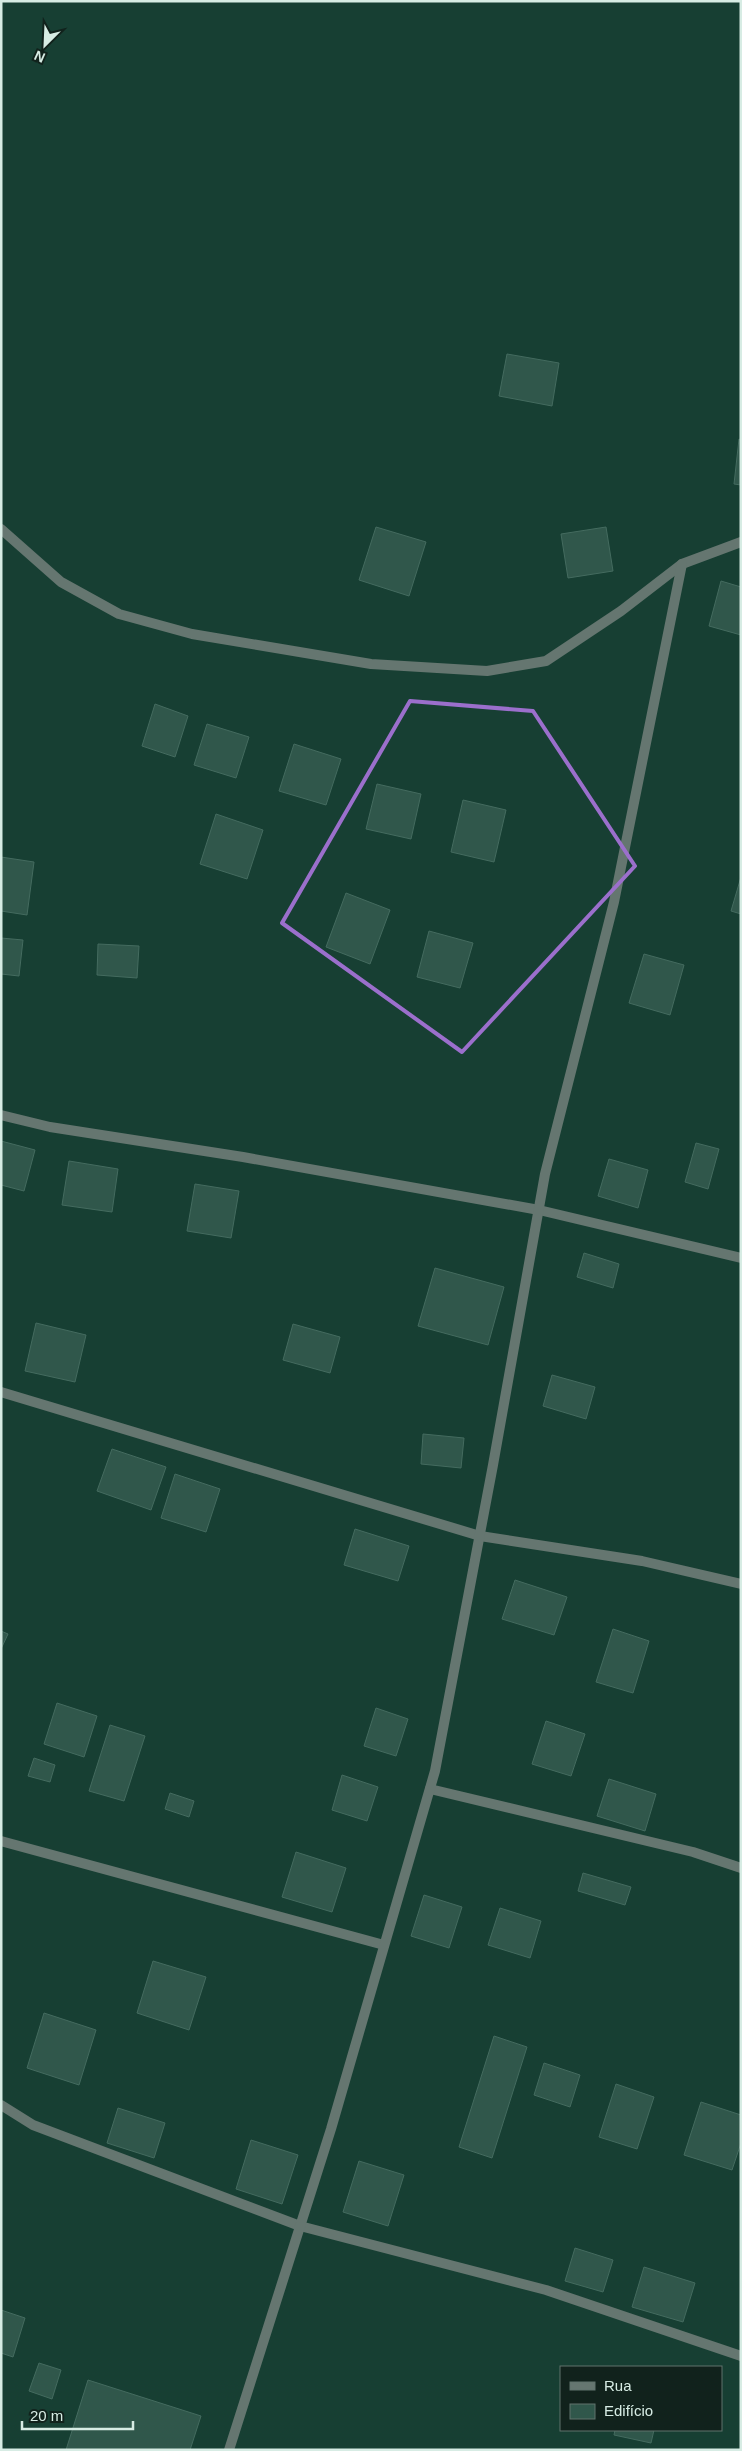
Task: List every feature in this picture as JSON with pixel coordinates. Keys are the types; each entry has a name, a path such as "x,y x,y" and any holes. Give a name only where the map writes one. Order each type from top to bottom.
{"street":[{"path":"1,528 62,582 120,614 192,634 371,664 487,671 546,661 620,611 682,564 741,542"},
{"path":"228,2450 331,2129 435,1771 480,1536 545,1174 614,902 682,564"},
{"path":"1,1115 50,1127 252,1159 539,1210 741,1258"},
{"path":"1,1392 480,1536 642,1561 741,1584"},
{"path":"430,1789 693,1852 741,1868"},
{"path":"1,1841 384,1945"},
{"path":"1,2105 32,2125 300,2226 546,2290 741,2356"}],"highlighted area":[{"path":"410,701 533,711 635,866 462,1052 282,923"}],"building":[{"path":"507,354 559,363 552,406 499,396"},
{"path":"739,439 741,440 741,485 734,484"},
{"path":"376,527 426,542 409,596 359,580"},
{"path":"606,527 613,571 568,578 561,534"},
{"path":"721,581 741,587 741,635 709,626"},
{"path":"155,704 188,716 175,757 142,746"},
{"path":"207,724 249,737 236,778 194,765"},
{"path":"294,744 341,759 326,805 279,791"},
{"path":"377,784 421,794 411,839 366,829"},
{"path":"463,800 506,810 494,862 451,852"},
{"path":"216,814 263,830 247,879 200,864"},
{"path":"1,857 34,862 27,915 1,911"},
{"path":"741,877 741,914 731,911"},
{"path":"346,893 390,910 370,964 326,947"},
{"path":"429,931 473,943 460,988 417,977"},
{"path":"1,938 23,940 19,976 1,974"},
{"path":"98,944 139,946 137,978 97,975"},
{"path":"644,954 684,965 670,1015 629,1003"},
{"path":"1,1141 35,1150 24,1191 1,1185"},
{"path":"696,1143 719,1149 708,1189 685,1182"},
{"path":"609,1159 648,1170 638,1208 598,1196"},
{"path":"69,1161 118,1169 112,1212 62,1205"},
{"path":"195,1184 239,1191 231,1238 187,1231"},
{"path":"584,1253 619,1264 613,1288 577,1277"},
{"path":"435,1268 504,1287 488,1345 418,1326"},
{"path":"36,1323 86,1335 75,1382 25,1371"},
{"path":"293,1324 340,1337 330,1373 283,1360"},
{"path":"552,1375 595,1387 586,1419 543,1406"},
{"path":"423,1434 464,1438 461,1468 421,1464"},
{"path":"112,1449 166,1467 151,1510 97,1491"},
{"path":"175,1474 220,1489 206,1532 161,1518"},
{"path":"355,1529 409,1546 398,1581 344,1565"},
{"path":"515,1580 567,1597 554,1635 502,1619"},
{"path":"613,1629 649,1641 633,1693 596,1682"},
{"path":"1,1631 8,1634 1,1649"},
{"path":"57,1703 97,1716 84,1757 44,1744"},
{"path":"376,1708 408,1719 396,1756 364,1746"},
{"path":"546,1721 585,1734 571,1776 532,1764"},
{"path":"110,1725 145,1736 124,1801 89,1791"},
{"path":"34,1758 55,1765 50,1782 28,1776"},
{"path":"342,1775 378,1787 367,1821 332,1810"},
{"path":"609,1779 656,1794 645,1831 597,1816"},
{"path":"170,1793 194,1801 189,1817 165,1809"},
{"path":"296,1852 346,1868 332,1912 282,1897"},
{"path":"583,1873 631,1887 625,1905 578,1891"},
{"path":"424,1895 462,1907 449,1948 411,1936"},
{"path":"500,1908 541,1921 530,1958 488,1945"},
{"path":"153,1961 206,1977 189,2030 137,2013"},
{"path":"44,2013 96,2030 79,2085 27,2068"},
{"path":"494,2036 527,2047 492,2158 459,2147"},
{"path":"544,2063 580,2075 570,2107 534,2095"},
{"path":"616,2084 654,2097 637,2149 599,2137"},
{"path":"701,2102 741,2115 741,2143 732,2170 684,2155"},
{"path":"118,2108 165,2123 154,2158 107,2143"},
{"path":"251,2140 298,2155 282,2204 236,2189"},
{"path":"359,2161 404,2175 388,2226 343,2212"},
{"path":"575,2248 613,2260 603,2292 565,2281"},
{"path":"644,2267 695,2283 683,2322 632,2307"},
{"path":"1,2310 25,2318 13,2357 1,2353"},
{"path":"39,2363 61,2370 52,2399 29,2391"},
{"path":"88,2380 201,2416 190,2450 66,2450"},
{"path":"615,2431 654,2431 651,2443 614,2435"}]}
